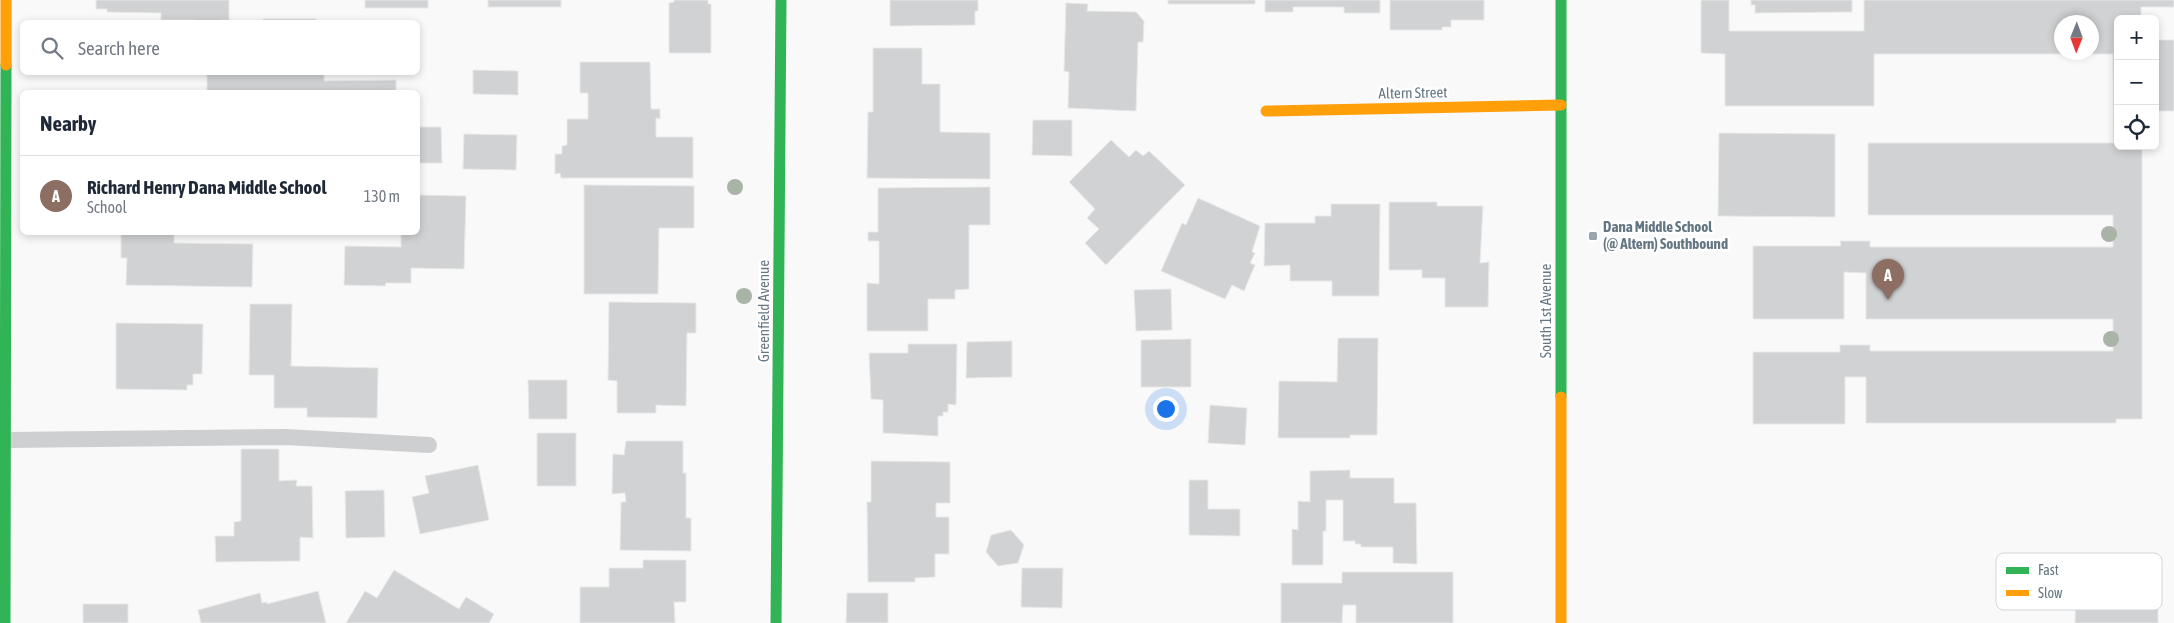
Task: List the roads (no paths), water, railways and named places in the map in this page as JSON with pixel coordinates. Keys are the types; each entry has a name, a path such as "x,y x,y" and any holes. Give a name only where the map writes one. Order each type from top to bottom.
{"street":[{"path":"5,623 3,520 6,440 6,0"},
{"name":"Greenfield Avenue","path":"776,623 781,0"},
{"name":"South 1st Avenue","path":"1561,0 1561,623"},
{"name":"Altern Street","path":"1266,111 1561,105"}],"lane":[{"path":"6,440 286,437 429,445"}],"place":[{"name":"Dana Middle School (@ Altern) Southbound","path":"1593,236"},
{"name":"Richard Henry Dana Middle School","path":"1888,300"}]}
